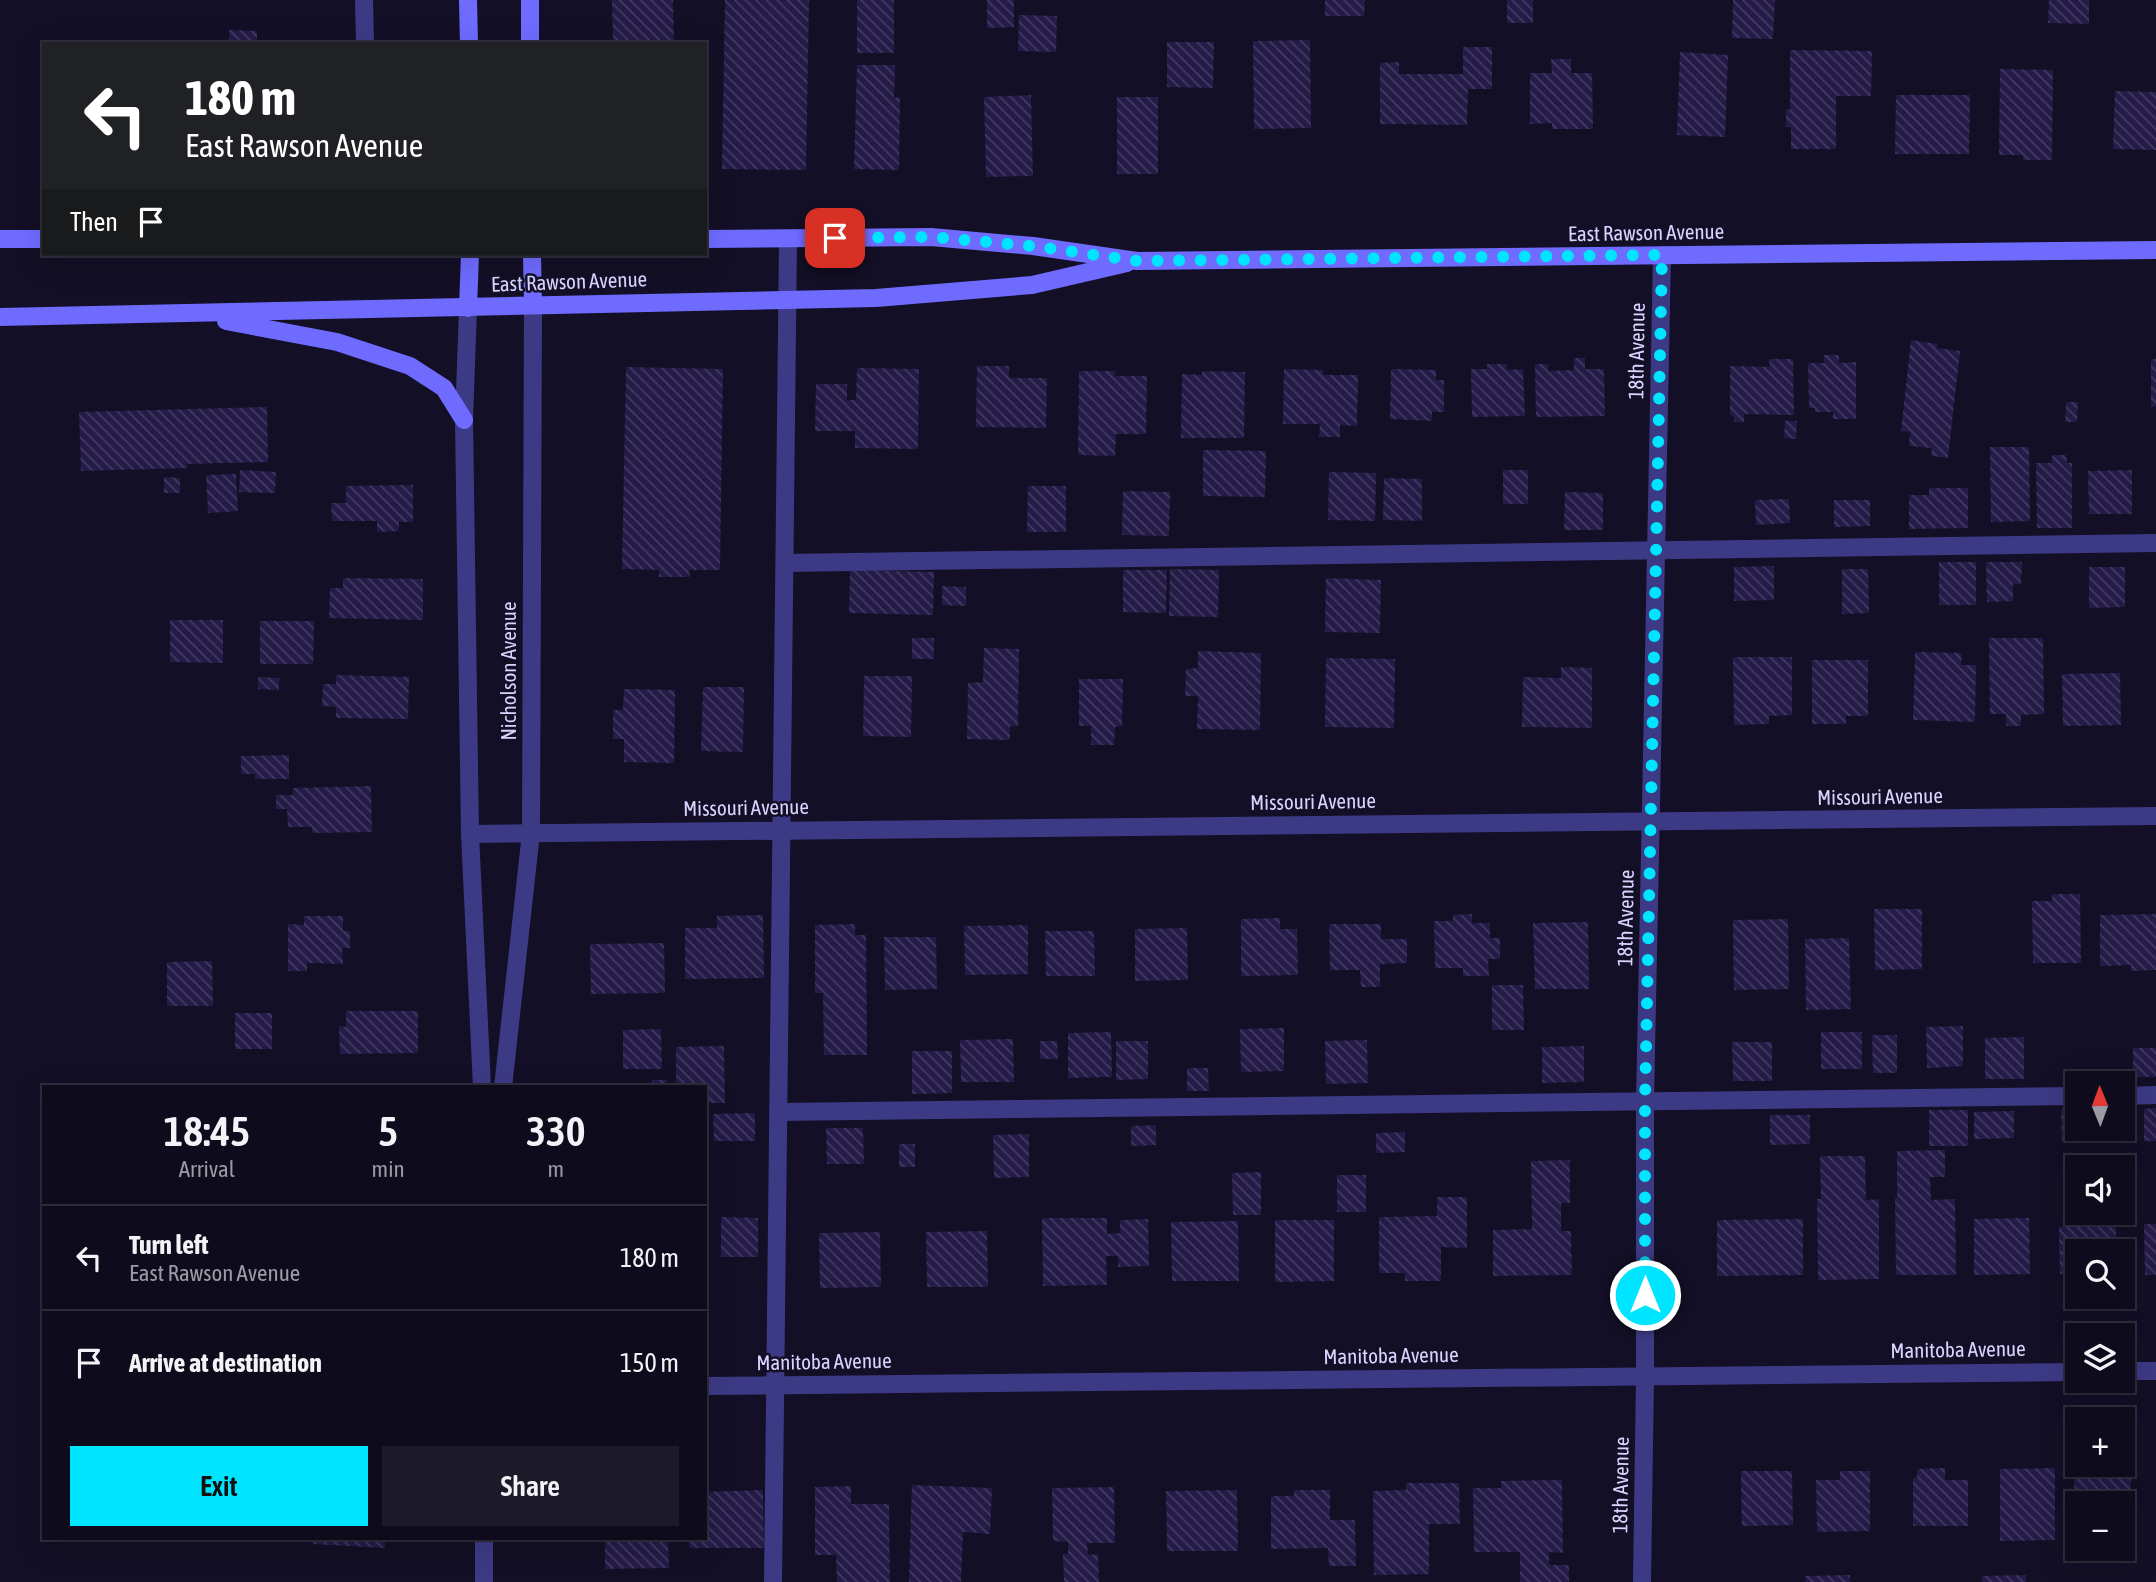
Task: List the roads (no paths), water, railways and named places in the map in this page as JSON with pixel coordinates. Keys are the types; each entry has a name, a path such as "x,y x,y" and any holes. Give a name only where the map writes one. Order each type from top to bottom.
{"main road":[{"path":"468,0 469,42"},
{"path":"530,0 530,42"},
{"path":"707,233 731,239"},
{"name":"East Rawson Avenue","path":"707,239 931,237 1033,246 1137,261 2156,250"},
{"path":"0,239 42,239"},
{"name":"Nicholson Avenue","path":"468,308 470,256"},
{"name":"Nicholson Avenue","path":"532,256 533,305"},
{"name":"East Rawson Avenue","path":"0,317 876,298 1032,285 1137,261"},
{"path":"191,314 337,342 404,364 444,388 464,420"}],"street":[{"path":"364,0 365,42"},
{"path":"773,1582 788,239"},
{"name":"18th Avenue","path":"1642,1582 1645,1101 1662,255"},
{"name":"Nicholson Avenue","path":"503,1085 531,833 533,305"},
{"name":"Nicholson Avenue","path":"468,308 464,420 470,834 482,1085"},
{"path":"785,563 2156,542"},
{"name":"Missouri Avenue","path":"470,834 2156,816"},
{"path":"2135,1096 2156,1095"},
{"path":"779,1112 2065,1096"},
{"path":"2135,1371 2156,1371"},
{"name":"Manitoba Avenue","path":"707,1386 2065,1372"},
{"path":"484,1540 484,1582"}]}
